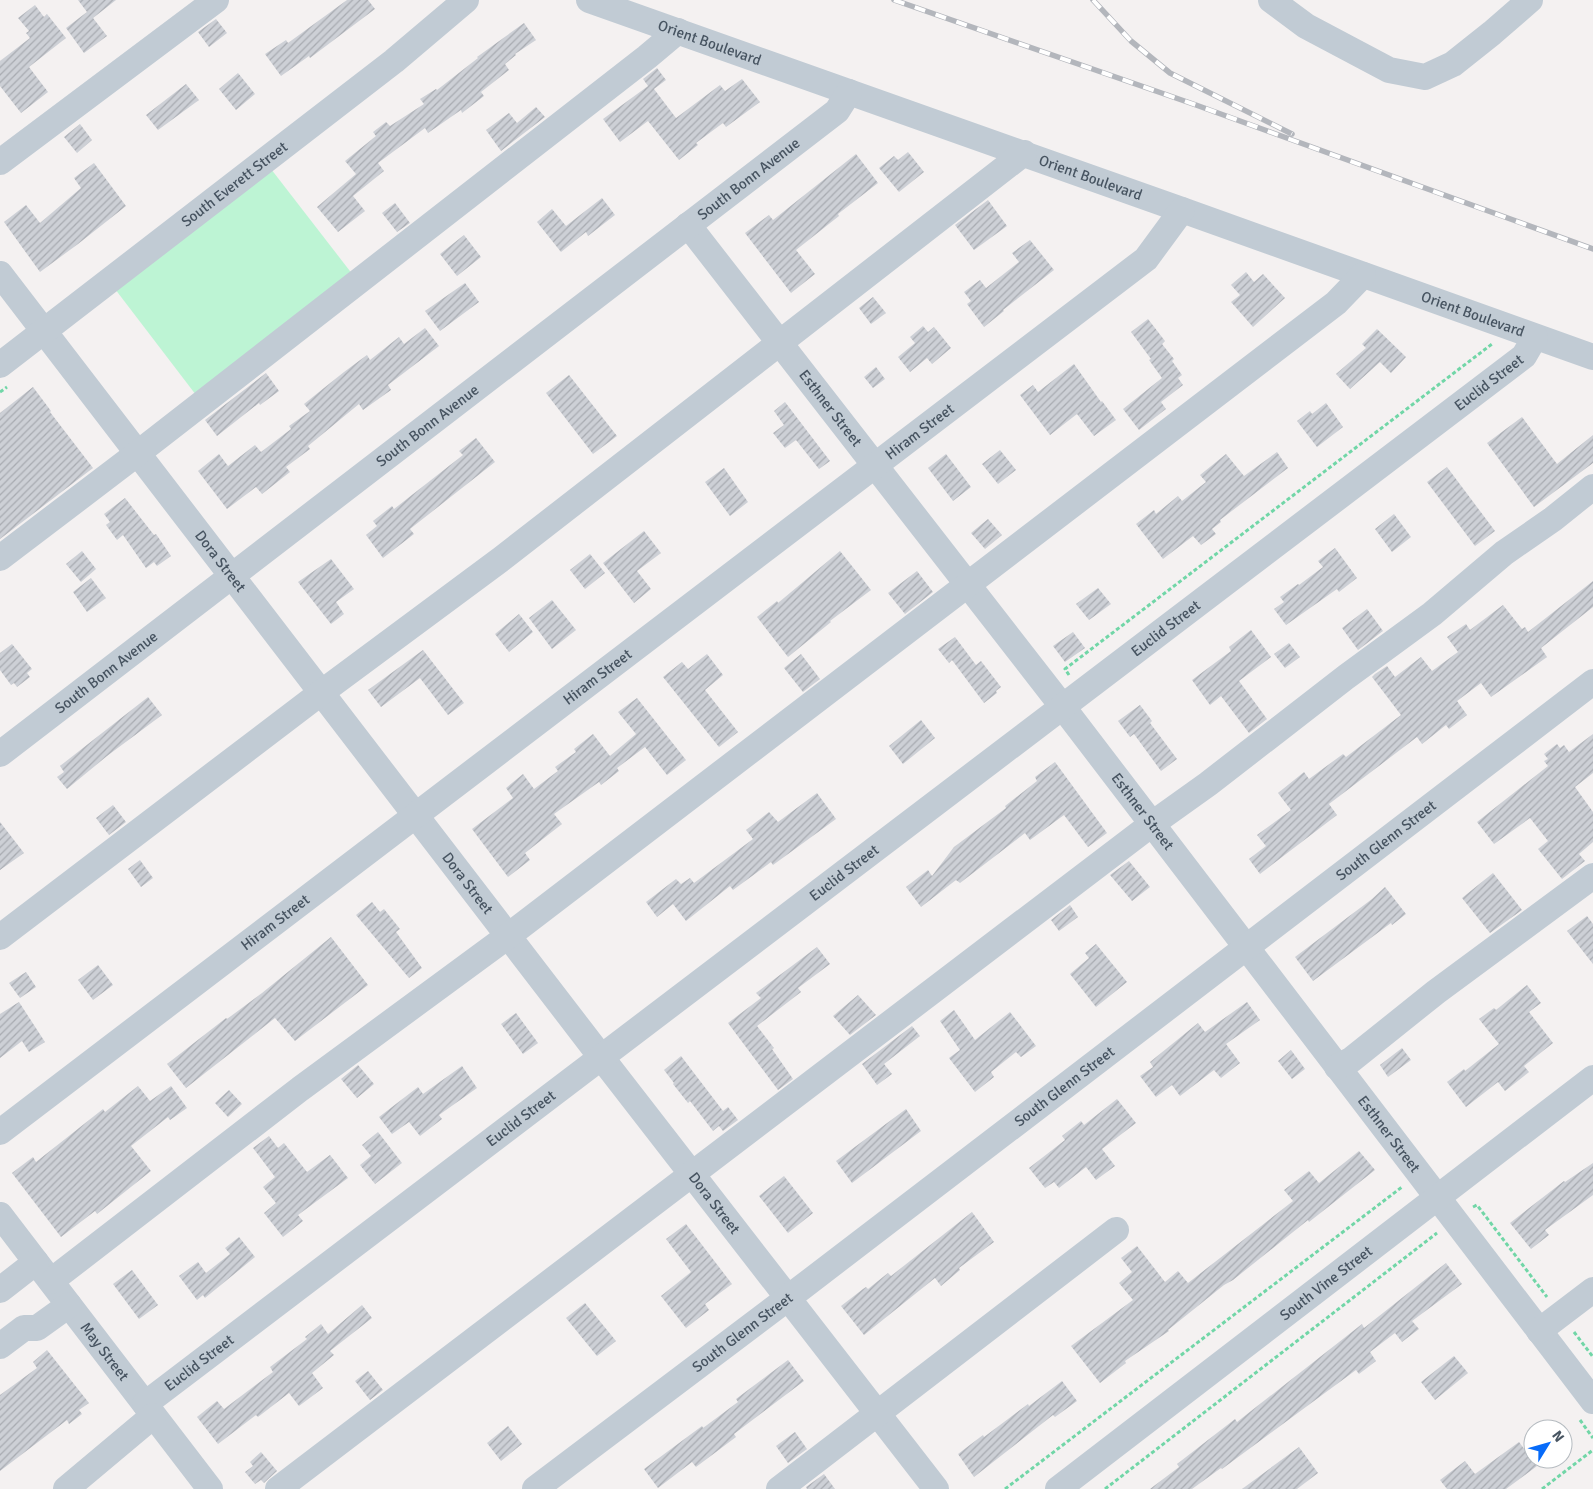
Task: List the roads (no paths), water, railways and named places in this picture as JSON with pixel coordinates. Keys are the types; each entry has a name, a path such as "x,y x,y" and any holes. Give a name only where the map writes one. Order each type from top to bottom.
{"street":[{"path":"0,162 216,0"},
{"name":"South Everett Street","path":"0,365 394,61 466,0"},
{"name":"Orient Boulevard","path":"589,0 1593,357"},
{"path":"1270,0 1306,26 1389,70 1425,77 1453,64 1530,0"},
{"path":"0,558 648,57 678,31"},
{"name":"South Bonn Avenue","path":"0,754 837,111 849,92"},
{"path":"0,937 322,692 500,560 1024,154"},
{"name":"Hiram Street","path":"0,1132 876,466 1146,258 1182,210"},
{"name":"Esthner Street","path":"688,225 1062,706 1593,1401"},
{"name":"Dora Street","path":"0,274 601,1057 936,1489"},
{"path":"0,1290 43,1272 300,1089 508,936 1336,303 1363,275"},
{"name":"Euclid Street","path":"66,1489 149,1410 601,1057 1524,356 1536,337"},
{"path":"278,1489 1152,824 1208,784 1346,677 1432,614 1504,554 1553,519 1593,487"},
{"name":"South Glenn Street","path":"535,1489 1247,948 1593,682"},
{"path":"1337,1066 1351,1060 1436,992 1593,876"},
{"name":"South Vine Street","path":"1058,1489 1593,1078"},
{"name":"May Street","path":"0,1215 210,1489"},
{"path":"780,1489 1116,1230"},
{"path":"1539,1331 1593,1290"},
{"path":"0,1346 24,1328 37,1328 69,1306"}],"railway":[{"path":"894,0 1196,105 1593,249"},
{"path":"1093,0 1131,41 1170,73 1292,134"}]}
